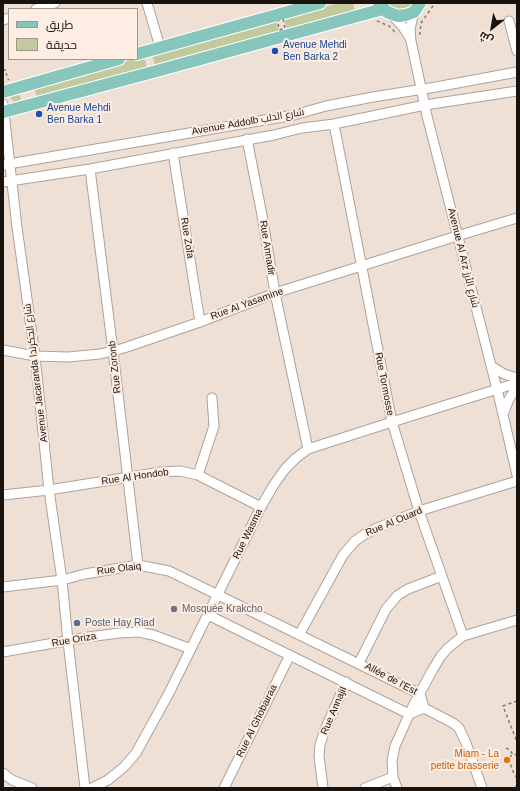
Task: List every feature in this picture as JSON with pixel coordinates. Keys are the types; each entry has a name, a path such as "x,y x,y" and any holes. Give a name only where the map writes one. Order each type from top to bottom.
{"main road":[{"path":"138,54 320,3"},
{"path":"3,109 384,9 398,16 406,15 417,7"},
{"path":"3,92 115,60"}],"street":[{"path":"39,8 55,3"},
{"path":"147,3 160,47"},
{"name":"Avenue Al Arz شارع الأرز","path":"417,7 410,29 421,90 497,389 517,475"},
{"name":"Avenue Al Arz شارع الأرز","path":"384,9 403,26 411,41"},
{"path":"509,21 517,51"},
{"name":"Avenue Addolb شارع الدلب","path":"7,164 294,115 326,106 517,72"},
{"name":"Avenue Addolb شارع الدلب","path":"8,181 90,169 334,124 425,105 517,91"},
{"name":"Avenue Jacaranda شارع الجكرندا","path":"3,109 8,181 17,227 35,356 49,490 62,580 85,788"},
{"name":"Rue Tormosse","path":"334,124 360,266 392,422 419,511 463,636"},
{"name":"Rue Annadir","path":"247,139 262,215 275,294 308,450"},
{"name":"Rue Zofa","path":"173,154 200,322"},
{"name":"Rue Zoronb","path":"90,169 138,565"},
{"name":"Rue Al Yasamine","path":"3,350 35,356 76,357 138,344 275,294 360,266 517,218"},
{"path":"491,366 504,374 517,378"},
{"name":"Rue Wasma","path":"92,788 108,780 124,767 136,753 169,693 261,507 285,469 296,458 308,450 517,383"},
{"path":"503,414 509,399 517,387"},
{"path":"198,475 214,426 212,398"},
{"name":"Rue Al Hondob","path":"3,495 49,490 161,472 180,471 198,475 261,507"},
{"name":"Rue Al Ouard","path":"300,635 348,547 365,534 419,511 517,481"},
{"name":"Rue Olaiq","path":"3,587 62,580 85,574 138,565 169,571 218,595"},
{"path":"359,662 386,609 398,595 408,589 442,576"},
{"name":"Allée de l'Est","path":"218,595 359,662 420,694 424,708 409,714"},
{"path":"208,615 409,714"},
{"path":"397,788 393,777 392,761 395,746 409,714 441,656 448,648 463,636 517,620"},
{"name":"Rue Oriza","path":"3,652 119,633 139,632 153,634 190,649"},
{"name":"Rue Al Ghobairaa","path":"224,788 290,655"},
{"name":"Rue Annajil","path":"323,788 319,756 320,745 324,732 346,682"},
{"path":"424,708 453,723 459,728 482,788"},
{"path":"3,773 12,780 32,788"},
{"path":"365,788 393,777"}],"path":[{"path":"280,22 282,28"},
{"path":"517,701 503,706 517,742"},
{"path":"506,748 510,750 513,755"},
{"path":"516,788 517,778 508,757 517,754"}],"green space":[{"path":"339,3 353,3 355,11 287,29 284,18"},
{"path":"387,3 413,3 409,7 401,9 392,7"},
{"path":"276,20 279,31 155,65 152,55"},
{"path":"144,56 147,67 37,97 34,87 130,60 138,60 138,58"},
{"path":"19,91 21,100 15,102 11,99 11,95"}],"place":[{"name":"Avenue Mehdi Ben Barka 2","path":"275,51"},
{"name":"Avenue Mehdi Ben Barka 1","path":"39,114"},
{"name":"Mosquée Krakcho","path":"174,609"},
{"name":"Poste Hay Riad","path":"77,623"},
{"name":"Miam - La petite brasserie","path":"507,760"}]}
